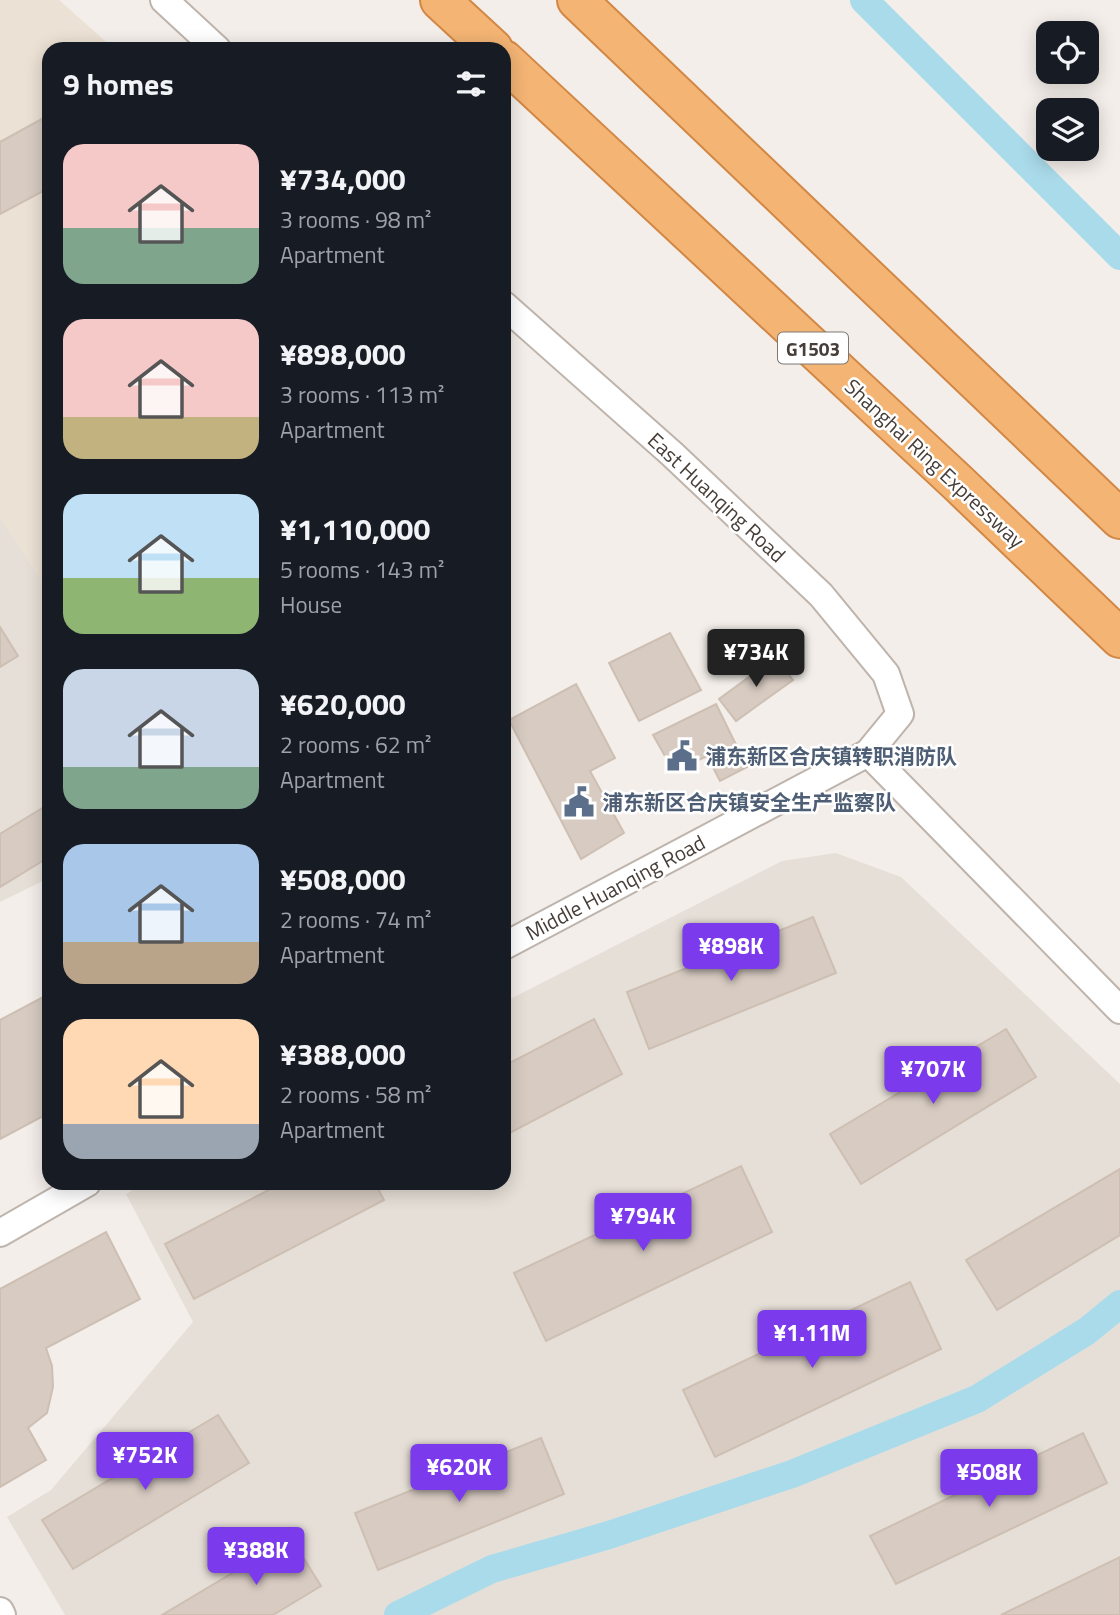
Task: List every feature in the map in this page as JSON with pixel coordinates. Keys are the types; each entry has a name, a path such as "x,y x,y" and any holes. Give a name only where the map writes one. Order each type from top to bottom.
{"highway":[{"path":"440,0 485,42"},
{"path":"577,0 1120,519"},
{"name":"Shanghai Ring Expressway","path":"511,67 957,482 1120,638"}],"street":[{"path":"164,0 209,42"},
{"name":"East Huanqing Road","path":"511,311 671,454 821,595 886,674 900,714"},
{"name":"Middle Huanqing Road","path":"511,942 867,753 900,714"},
{"path":"867,753 1120,1010"},
{"path":"0,1233 75,1190"}],"shaded area":[{"path":"0,0 59,0 106,42 42,42 42,581 0,517"},
{"path":"0,517 42,581 42,881 0,902"},
{"path":"836,853 901,877 1120,1084 1120,1615 65,1615 7,1517 51,1490 193,1322 126,1194 133,1190 511,1190 511,998 782,861"}],"building":[{"path":"42,119 42,192 0,214 0,142"},
{"path":"0,627 18,656 0,667"},
{"path":"670,633 701,690 639,721 609,663"},
{"path":"775,658 793,680 736,721 719,699"},
{"name":"浦东新区合庆镇安全生产监察队","path":"576,684 615,758 590,771 624,833 581,859 511,724 511,719"},
{"path":"716,704 747,767 720,781 707,756 674,772 653,735"},
{"path":"42,808 42,861 0,887 0,834"},
{"path":"813,917 836,973 649,1049 627,992"},
{"path":"42,998 42,1117 0,1139 0,1020"},
{"path":"594,1019 622,1074 511,1132 511,1062"},
{"path":"1006,1029 1036,1077 861,1184 830,1134"},
{"path":"741,1166 772,1232 546,1341 514,1273"},
{"path":"1120,1169 1120,1235 997,1310 966,1260"},
{"path":"269,1190 379,1190 384,1200 194,1299 165,1244"},
{"path":"106,1232 140,1299 46,1348 52,1366 53,1387 47,1413 28,1428 46,1460 0,1487 0,1289"},
{"path":"910,1282 941,1349 715,1457 683,1390"},
{"path":"218,1415 249,1463 73,1569 42,1520"},
{"path":"1083,1433 1107,1483 896,1584 870,1536"},
{"path":"541,1438 564,1494 378,1570 355,1513"},
{"path":"291,1538 321,1586 273,1615 162,1615"},
{"path":"1120,1557 1120,1615 1001,1615"}],"waterway":[{"path":"864,0 1120,256"},
{"path":"398,1615 492,1569 609,1535 792,1474 977,1399 1087,1331 1120,1304"}],"place":[{"name":"浦东新区合庆镇转职消防队","path":"682,756"},
{"name":"浦东新区合庆镇安全生产监察队","path":"579,802"}]}
